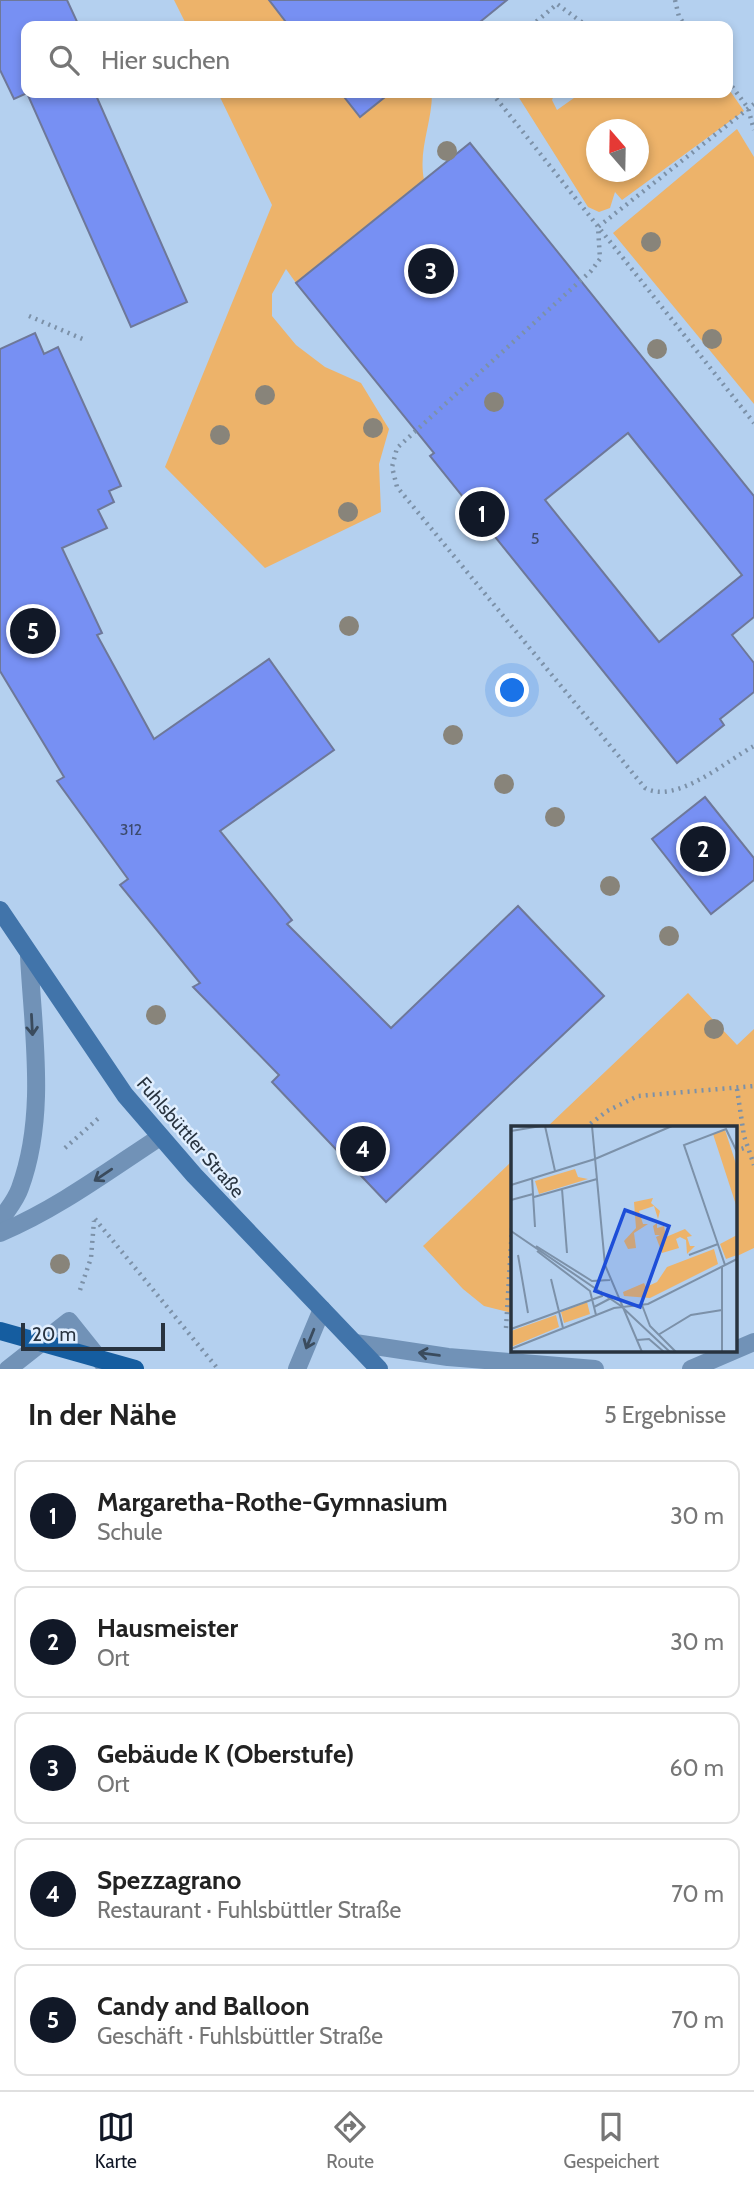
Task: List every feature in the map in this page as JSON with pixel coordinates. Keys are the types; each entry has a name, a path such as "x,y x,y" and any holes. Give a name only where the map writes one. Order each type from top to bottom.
{"main road":[{"name":"Fuhlsbüttler Straße","path":"0,910 29,957 125,1095 160,1137 379,1369"},
{"path":"0,1331 135,1369"}],"street":[{"path":"0,1221 19,1191 33,1141 36,1098 29,957"},
{"path":"0,1233 25,1223 77,1192 160,1137"},
{"path":"298,1369 322,1308"},
{"path":"8,1369 69,1321 107,1369"},
{"path":"736,1350 754,1342"},
{"path":"355,1343 504,1362 595,1369"},
{"path":"691,1369 731,1352"}],"path":[{"path":"675,0 682,21"},
{"path":"537,21 559,2 581,21"},
{"path":"733,88 748,108 754,130"},
{"path":"496,98 754,423"},
{"path":"598,227 754,104"},
{"path":"598,227 600,259 591,271 397,448 392,467 393,477 397,487 645,789 663,794 679,789 754,746"},
{"path":"29,316 85,340"},
{"path":"588,1126 607,1111 638,1097 675,1091 703,1093 754,1086"},
{"path":"737,1090 754,1165"},
{"path":"56,1156 125,1095"},
{"path":"736,1151 748,1147"},
{"path":"77,1192 94,1219 218,1369"},
{"path":"69,1321 91,1258 94,1219"},
{"path":"504,1362 511,1265"}],"shaded area":[{"path":"174,0 269,0 285,21 184,21"},
{"path":"733,95 744,111 649,180 649,119 586,119 586,182 647,182 622,200 615,192 610,208 599,212 588,207 519,98 553,98 557,110 574,98 733,98"},
{"path":"220,98 345,98 360,116 383,98 432,98 424,147 424,180 296,283 286,269 272,294 272,316 296,345 325,367 361,383 389,429 379,464 381,512 265,568 165,467 272,205"},
{"path":"737,129 754,157 754,404 613,233"},
{"path":"688,993 737,1045 754,1029 754,1248 736,1257 736,1126 548,1126"},
{"path":"511,1162 511,1313 484,1306 463,1289 423,1246"}],"building":[{"path":"0,0 67,0 77,21 21,21 21,96 14,99 0,70"},
{"path":"269,0 507,0 481,21 285,21"},
{"path":"29,98 97,98 187,302 131,327"},
{"path":"345,98 384,98 360,117"},
{"path":"470,143 754,496 754,617 732,635 754,663 754,692 720,719 724,725 677,763 430,456 434,453 296,283","holes":["628,433 742,575 659,642 545,500"]},
{"path":"35,333 44,354 58,347 121,486 109,491 114,502 98,510 107,528 62,548 102,633 97,635 154,739 269,659 334,750 220,831 292,920 287,924 391,1028 518,906 604,996 386,1202 272,1082 279,1075 193,987 200,983 120,885 128,879 57,781 64,777 0,671 0,349"},
{"path":"705,797 754,858 754,880 711,914 652,839"}],"place":[{"name":"Gebäude K (Oberstufe)","path":"431,271"},
{"name":"Margaretha-Rothe-Gymnasium","path":"482,514"},
{"name":"Candy and Balloon","path":"33,631"},
{"name":"Hausmeister","path":"703,849"},
{"name":"Spezzagrano","path":"363,1149"}]}
